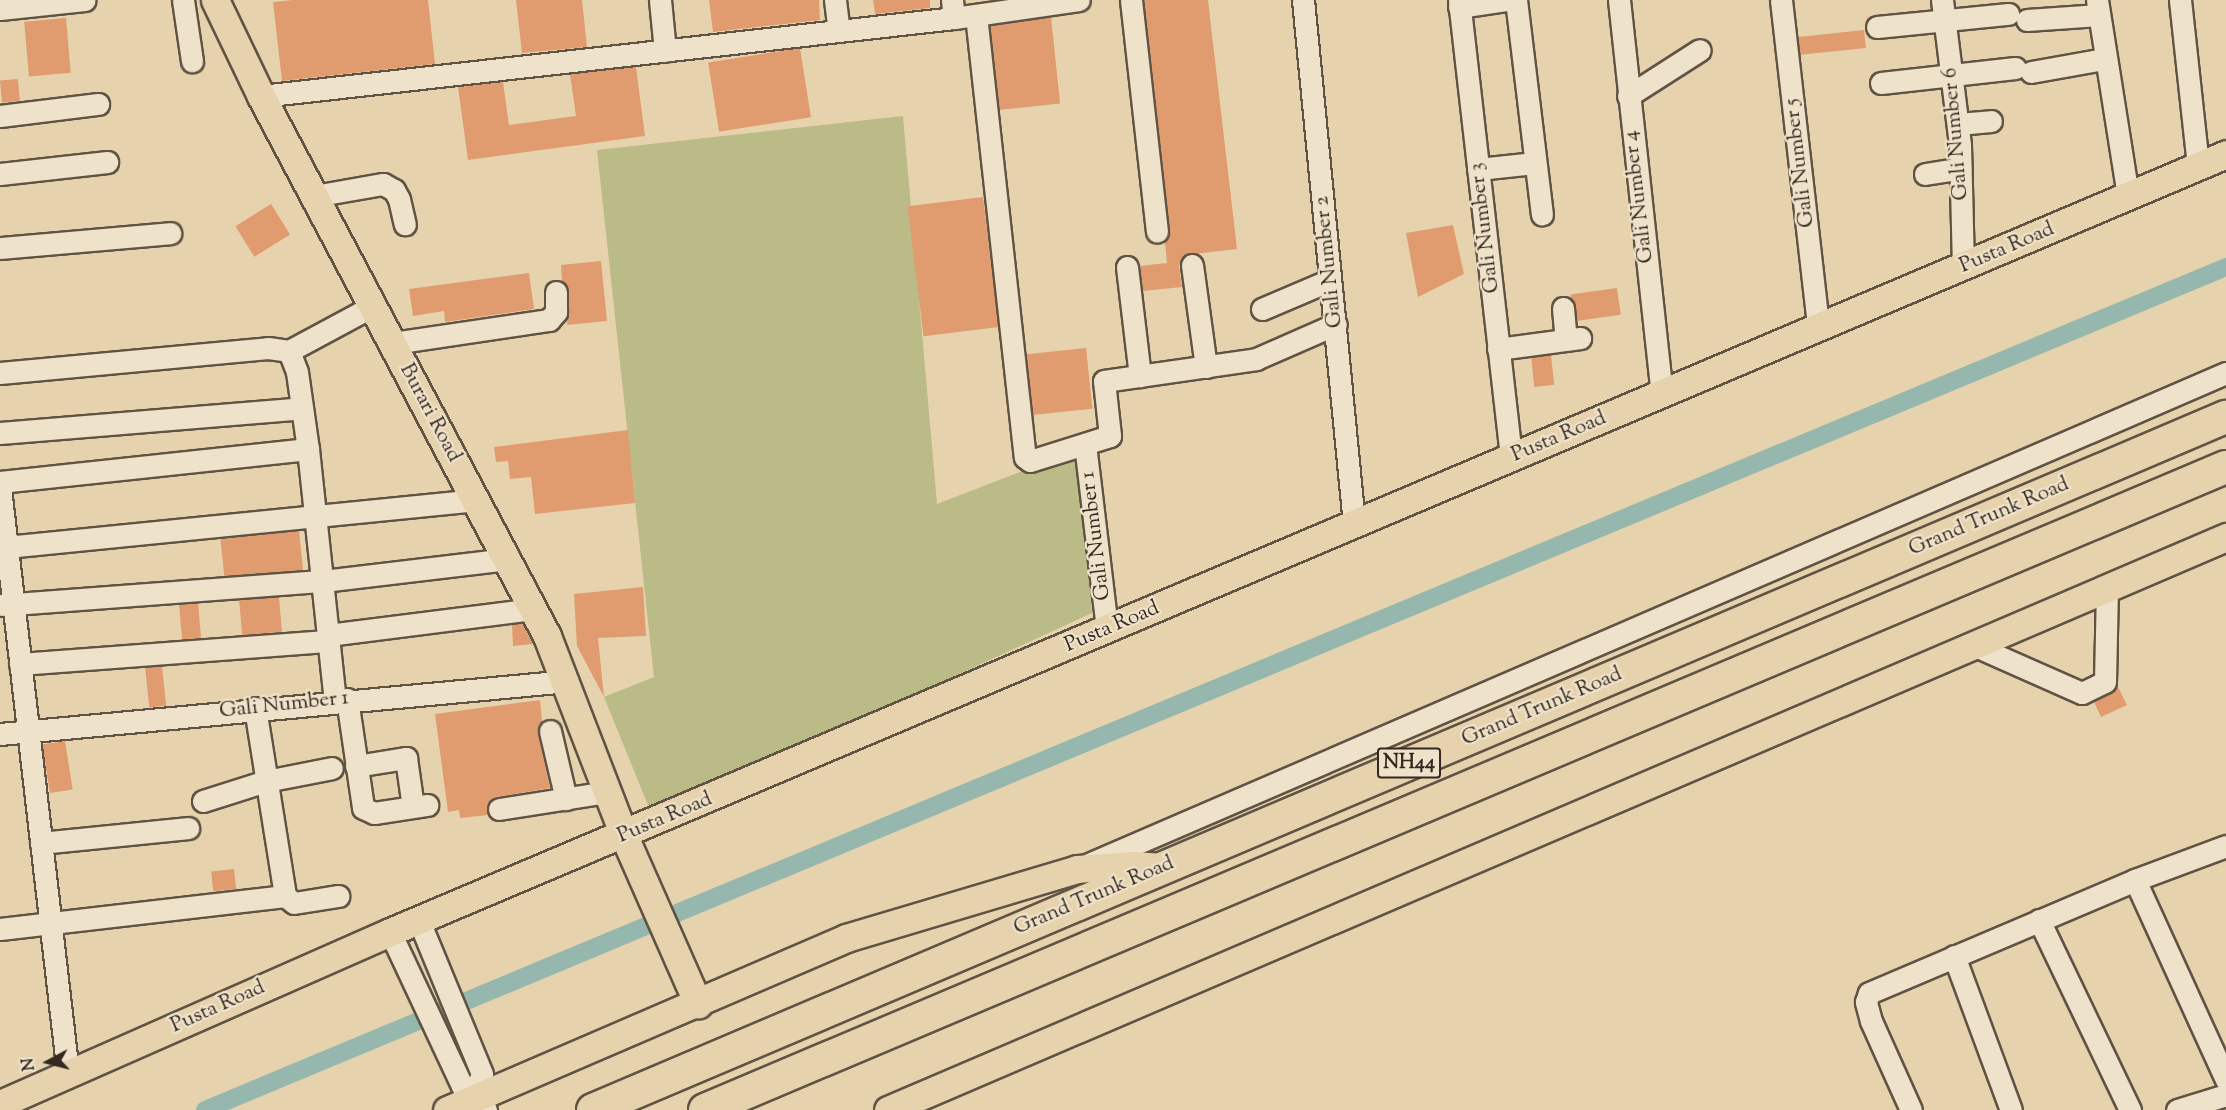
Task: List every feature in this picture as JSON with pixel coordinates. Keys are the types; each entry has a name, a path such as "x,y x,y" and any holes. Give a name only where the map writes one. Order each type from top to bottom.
{"highway":[{"name":"Grand Trunk Road","path":"593,1110 2226,417"},
{"name":"NH44","path":"705,1110 2226,467"}],"main road":[{"name":"Burari Road","path":"215,0 261,96 534,609 568,681 630,848 698,1004"},
{"name":"Pusta Road","path":"0,1104 390,932 630,848 1107,629 1818,326 1963,268 2226,154"},
{"path":"888,1110 2226,538"},
{"path":"447,1110 480,1099 846,938 1077,869 1134,865 1162,867"}],"street":[{"path":"0,9 85,0"},
{"path":"183,0 192,61"},
{"path":"660,0 666,51"},
{"path":"835,0 839,31"},
{"path":"261,96 839,31 953,9 976,15 1079,0"},
{"path":"1131,0 1157,232"},
{"name":"Gali Number 2","path":"1303,0 1354,524"},
{"path":"1459,3 1507,0"},
{"path":"1516,0 1542,214"},
{"name":"Gali Number 4","path":"1619,0 1662,393"},
{"name":"Gali Number 5","path":"1781,0 1818,326"},
{"path":"2180,0 2198,166"},
{"name":"Gali Number 3","path":"1459,3 1511,457"},
{"path":"1877,27 1943,10 2017,17 2098,8 2104,59 2128,196"},
{"name":"Gali Number 6","path":"1943,10 1958,124 1963,268"},
{"path":"976,15 1025,457 1037,461 1110,436 1104,381 1256,359 1336,324"},
{"path":"1628,96 1700,50"},
{"path":"1881,83 1952,74 2023,70 2104,59"},
{"path":"0,116 98,104"},
{"path":"1958,124 1991,122"},
{"path":"0,174 107,162"},
{"path":"1478,169 1535,163"},
{"path":"1925,174 1961,168"},
{"path":"314,196 382,184 394,190 399,199 405,224"},
{"path":"0,248 170,233"},
{"path":"1192,265 1206,367"},
{"path":"1126,267 1140,376"},
{"path":"1262,309 1330,280"},
{"path":"393,343 549,320 556,312 556,292"},
{"path":"0,372 268,348 289,351 373,306"},
{"path":"1498,348 1573,339 1563,308"},
{"path":"289,351 302,408 308,449 328,638 363,808 374,813 420,806 406,758 356,766"},
{"path":"1077,869 2226,374"},
{"path":"0,433 302,408"},
{"name":"Gali Number 1","path":"1085,444 1107,629"},
{"path":"0,482 308,449"},
{"path":"0,488 6,547 6,604 20,664 68,1074"},
{"path":"6,547 477,500"},
{"path":"6,604 323,581 508,559"},
{"path":"1973,645 2082,693 2105,682 2107,588"},
{"path":"20,664 328,638 534,609"},
{"name":"Gali Number 1","path":"0,734 341,699 568,681"},
{"path":"255,708 285,896 294,903 338,896"},
{"path":"550,730 566,799"},
{"path":"203,801 266,781 332,768"},
{"path":"499,809 608,792"},
{"path":"41,843 188,828"},
{"path":"1911,1110 1866,1002 1869,993 2135,880 2226,846"},
{"path":"2135,880 2226,1080"},
{"path":"0,929 285,896"},
{"path":"419,921 482,1074 480,1099"},
{"path":"2039,921 2130,1110"},
{"path":"390,932 462,1086 480,1099"},
{"path":"1954,956 2011,1110"},
{"path":"2177,1110 2226,1095"}],"green space":[{"path":"903,116 937,504 1082,448 1092,613 652,815 604,697 654,677 597,150"}],"building":[{"path":"428,0 435,64 282,81 273,2"},
{"path":"516,0 582,0 587,47 522,53"},
{"path":"709,0 819,0 820,20 713,32"},
{"path":"873,0 930,0 930,8 875,14"},
{"path":"1144,0 1208,0 1237,249 1185,255 1179,266 1182,287 1143,291 1140,266 1167,263 1165,242 1170,231"},
{"path":"1051,17 1060,104 998,110 989,23"},
{"path":"66,18 71,73 29,76 24,22"},
{"path":"1864,30 1866,48 1800,55 1798,37"},
{"path":"800,48 811,117 719,132 708,63"},
{"path":"636,67 645,136 468,160 458,87 503,82 509,125 576,116 570,74"},
{"path":"18,79 20,101 2,102 0,81"},
{"path":"983,197 999,327 924,336 908,206"},
{"path":"271,204 290,235 254,257 235,226"},
{"path":"1453,225 1464,274 1418,297 1406,233"},
{"path":"601,261 607,321 567,325 569,292 562,281 561,265"},
{"path":"529,273 534,309 445,322 444,311 413,316 409,289"},
{"path":"1617,288 1621,315 1574,321 1570,295"},
{"path":"1086,348 1092,409 1033,415 1026,354"},
{"path":"1551,355 1554,385 1534,387 1531,357"},
{"path":"628,430 635,503 535,514 531,477 510,479 508,461 496,462 494,447"},
{"path":"299,531 303,570 225,578 220,539"},
{"path":"643,587 646,636 598,638 604,697 577,646 574,594"},
{"path":"279,597 282,632 242,635 239,600"},
{"path":"198,603 201,638 182,640 179,605"},
{"path":"522,623 533,644 513,646 512,625"},
{"path":"162,666 166,706 149,708 145,668"},
{"path":"2117,685 2127,705 2101,717 2094,702 2111,693"},
{"path":"540,700 542,721 538,734 550,788 496,797 487,804 488,815 460,818 459,810 448,812 435,714"},
{"path":"65,741 73,789 50,793 42,745"},
{"path":"234,869 236,889 213,891 211,871"}],"waterway":[{"path":"205,1110 2226,267"}]}
